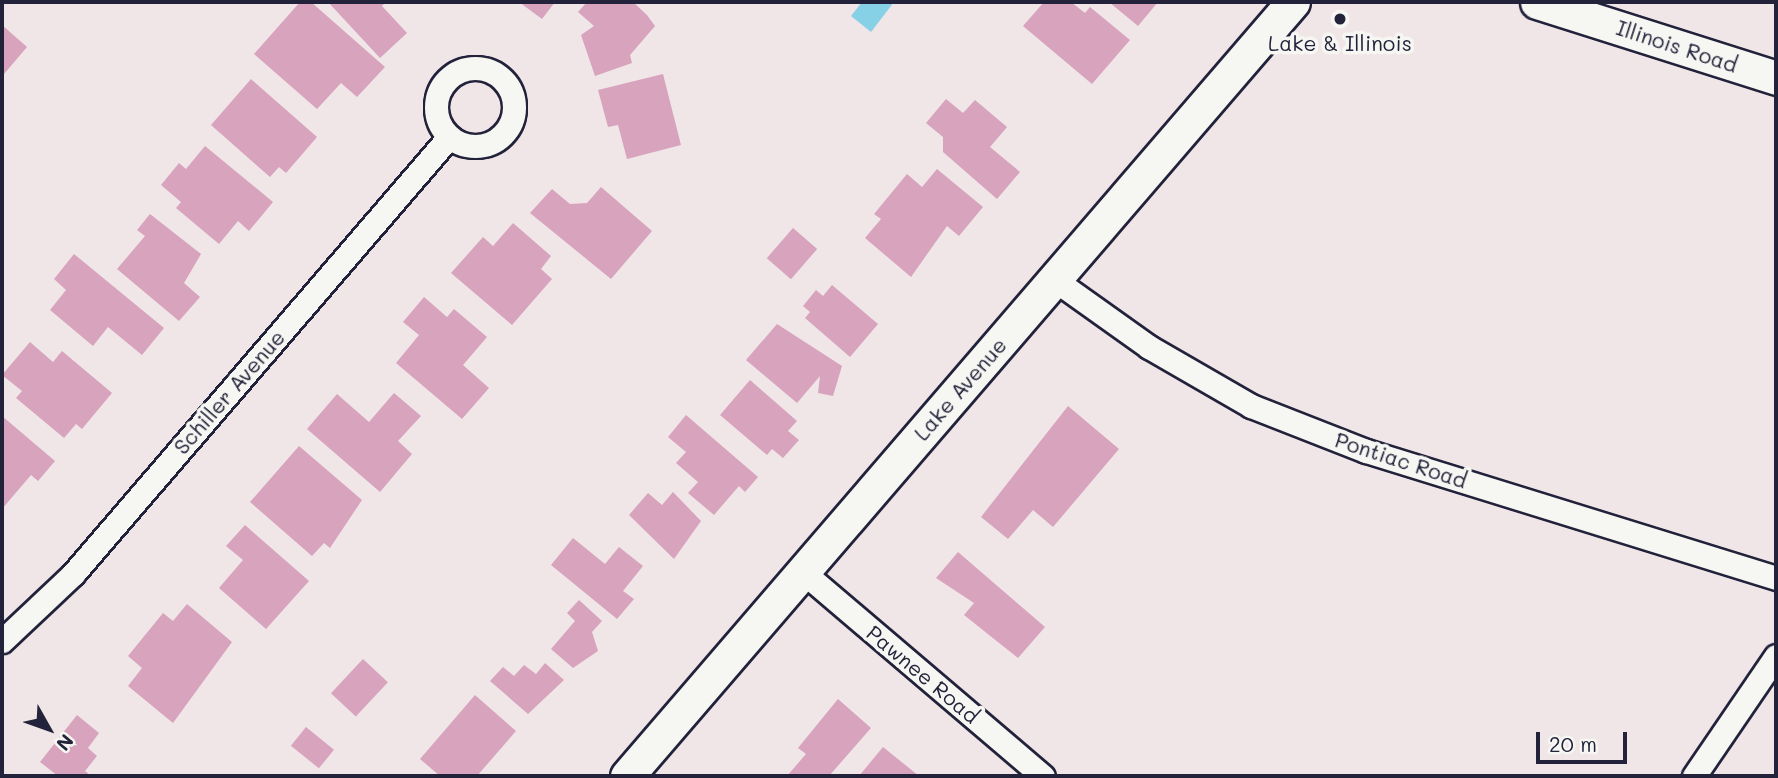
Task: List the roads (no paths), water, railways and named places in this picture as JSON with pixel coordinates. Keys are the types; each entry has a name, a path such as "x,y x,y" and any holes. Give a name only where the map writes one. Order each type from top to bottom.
{"main road":[{"name":"Lake Avenue","path":"627,776 1293,2"},
{"name":"Illinois Road","path":"1537,2 1776,78"}],"street":[{"name":"Schiller Avenue","path":"2,640 73,574 449,136"},
{"name":"Pontiac Road","path":"1055,280 1149,347 1251,406 1366,451 1776,578"},
{"name":"Pawnee Road","path":"803,572 1043,776"},
{"path":"1694,776 1776,656"}],"water":[{"path":"862,2 894,2 871,32 851,16"}],"place":[{"name":"Lake & Illinois","path":"1340,19"}]}
